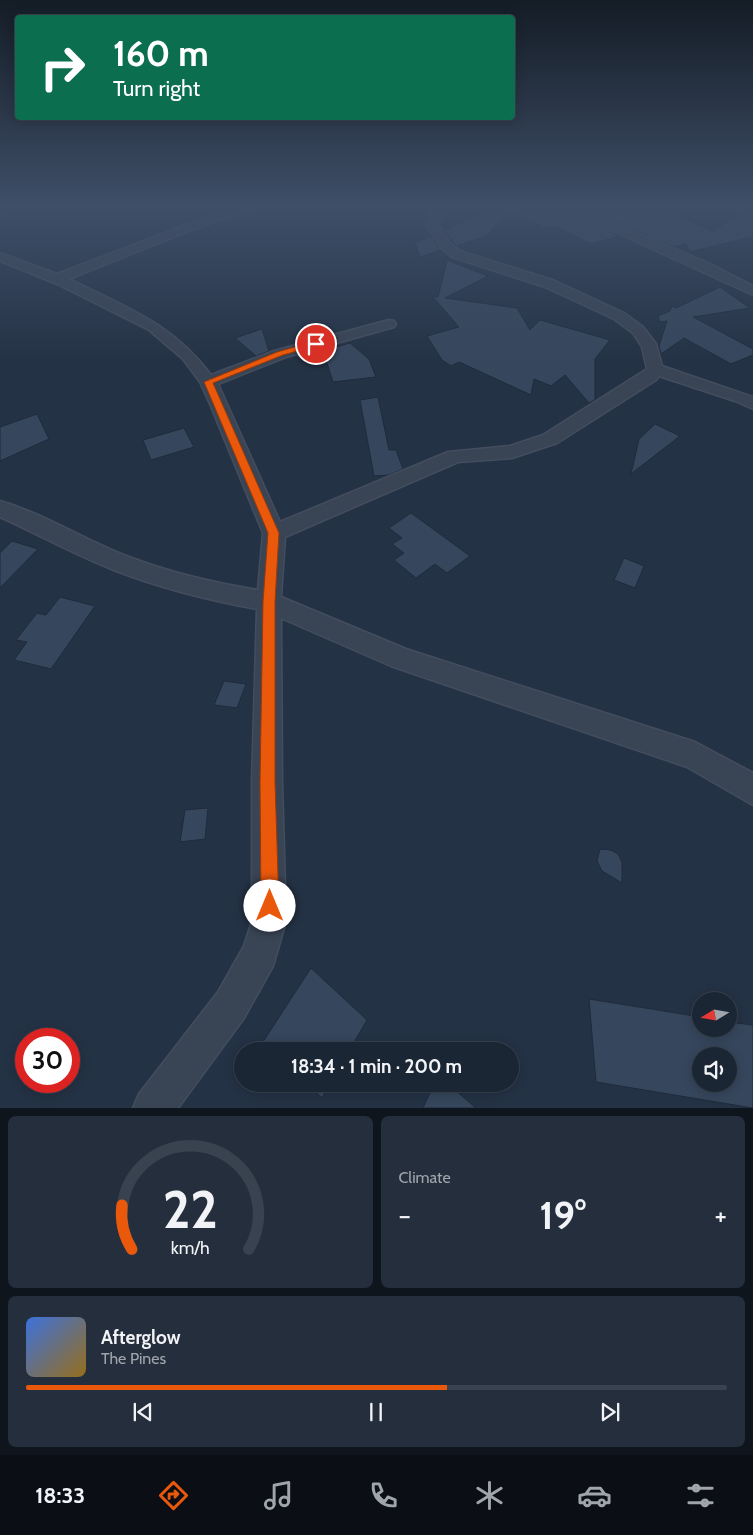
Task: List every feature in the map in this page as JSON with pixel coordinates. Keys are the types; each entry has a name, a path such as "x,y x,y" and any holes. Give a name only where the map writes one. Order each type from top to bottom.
{"street":[{"path":"4,259 57,279 154,327 189,356 208,382 274,533 269,602 267,782 270,920 260,954 231,1005 153,1108"},
{"path":"57,279 109,259"},
{"path":"274,533 455,456 512,452 550,439 650,376 654,369 650,347 638,330 619,316 550,284 471,259"},
{"path":"686,259 753,291"},
{"path":"208,382 280,354 389,324"},
{"path":"654,369 749,396"},
{"path":"0,508 128,566 209,590 269,602 400,658 695,756 753,790"}],"building":[{"path":"447,260 488,276 445,298 517,308 530,330 540,320 610,340 595,359 595,400 589,403 565,375 551,386 534,379 531,395 459,362 451,366 442,360 427,336 459,327 432,296 438,297"},
{"path":"720,287 750,308 693,317 753,349 753,355 731,364 684,338 661,354 659,346 667,321 660,322 658,316 670,311 672,306 676,308"},
{"path":"262,329 269,351 256,356 235,338"},
{"path":"350,343 369,359 376,377 333,382 323,351"},
{"path":"378,397 389,450 396,450 403,469 389,475 374,476 360,400"},
{"path":"37,414 49,439 0,461 0,427"},
{"path":"655,424 680,436 631,474 639,439"},
{"path":"184,428 194,447 151,460 143,440"},
{"path":"411,513 470,556 447,573 435,564 416,578 394,560 404,553 392,544 402,538 389,528"},
{"path":"12,541 38,549 0,588 0,553"},
{"path":"624,558 644,566 635,588 614,580"},
{"path":"60,597 95,606 51,669 14,660 27,642 16,640 37,613 46,615"},
{"path":"224,681 246,684 237,708 214,705"},
{"path":"208,808 205,839 180,842 185,810"},
{"path":"600,849 611,850 618,854 622,862 622,883 602,871 597,861"},
{"path":"311,968 367,1020 354,1042 263,1042"},
{"path":"589,999 692,1016 692,1038 738,1038 738,1023 753,1025 753,1108 596,1082"},
{"path":"316,1092 325,1092 322,1098"},
{"path":"430,1092 457,1092 476,1108 423,1108"}],"route":[{"path":"270,906 267,782 269,602 274,533 208,382 280,354 316,344"}]}
